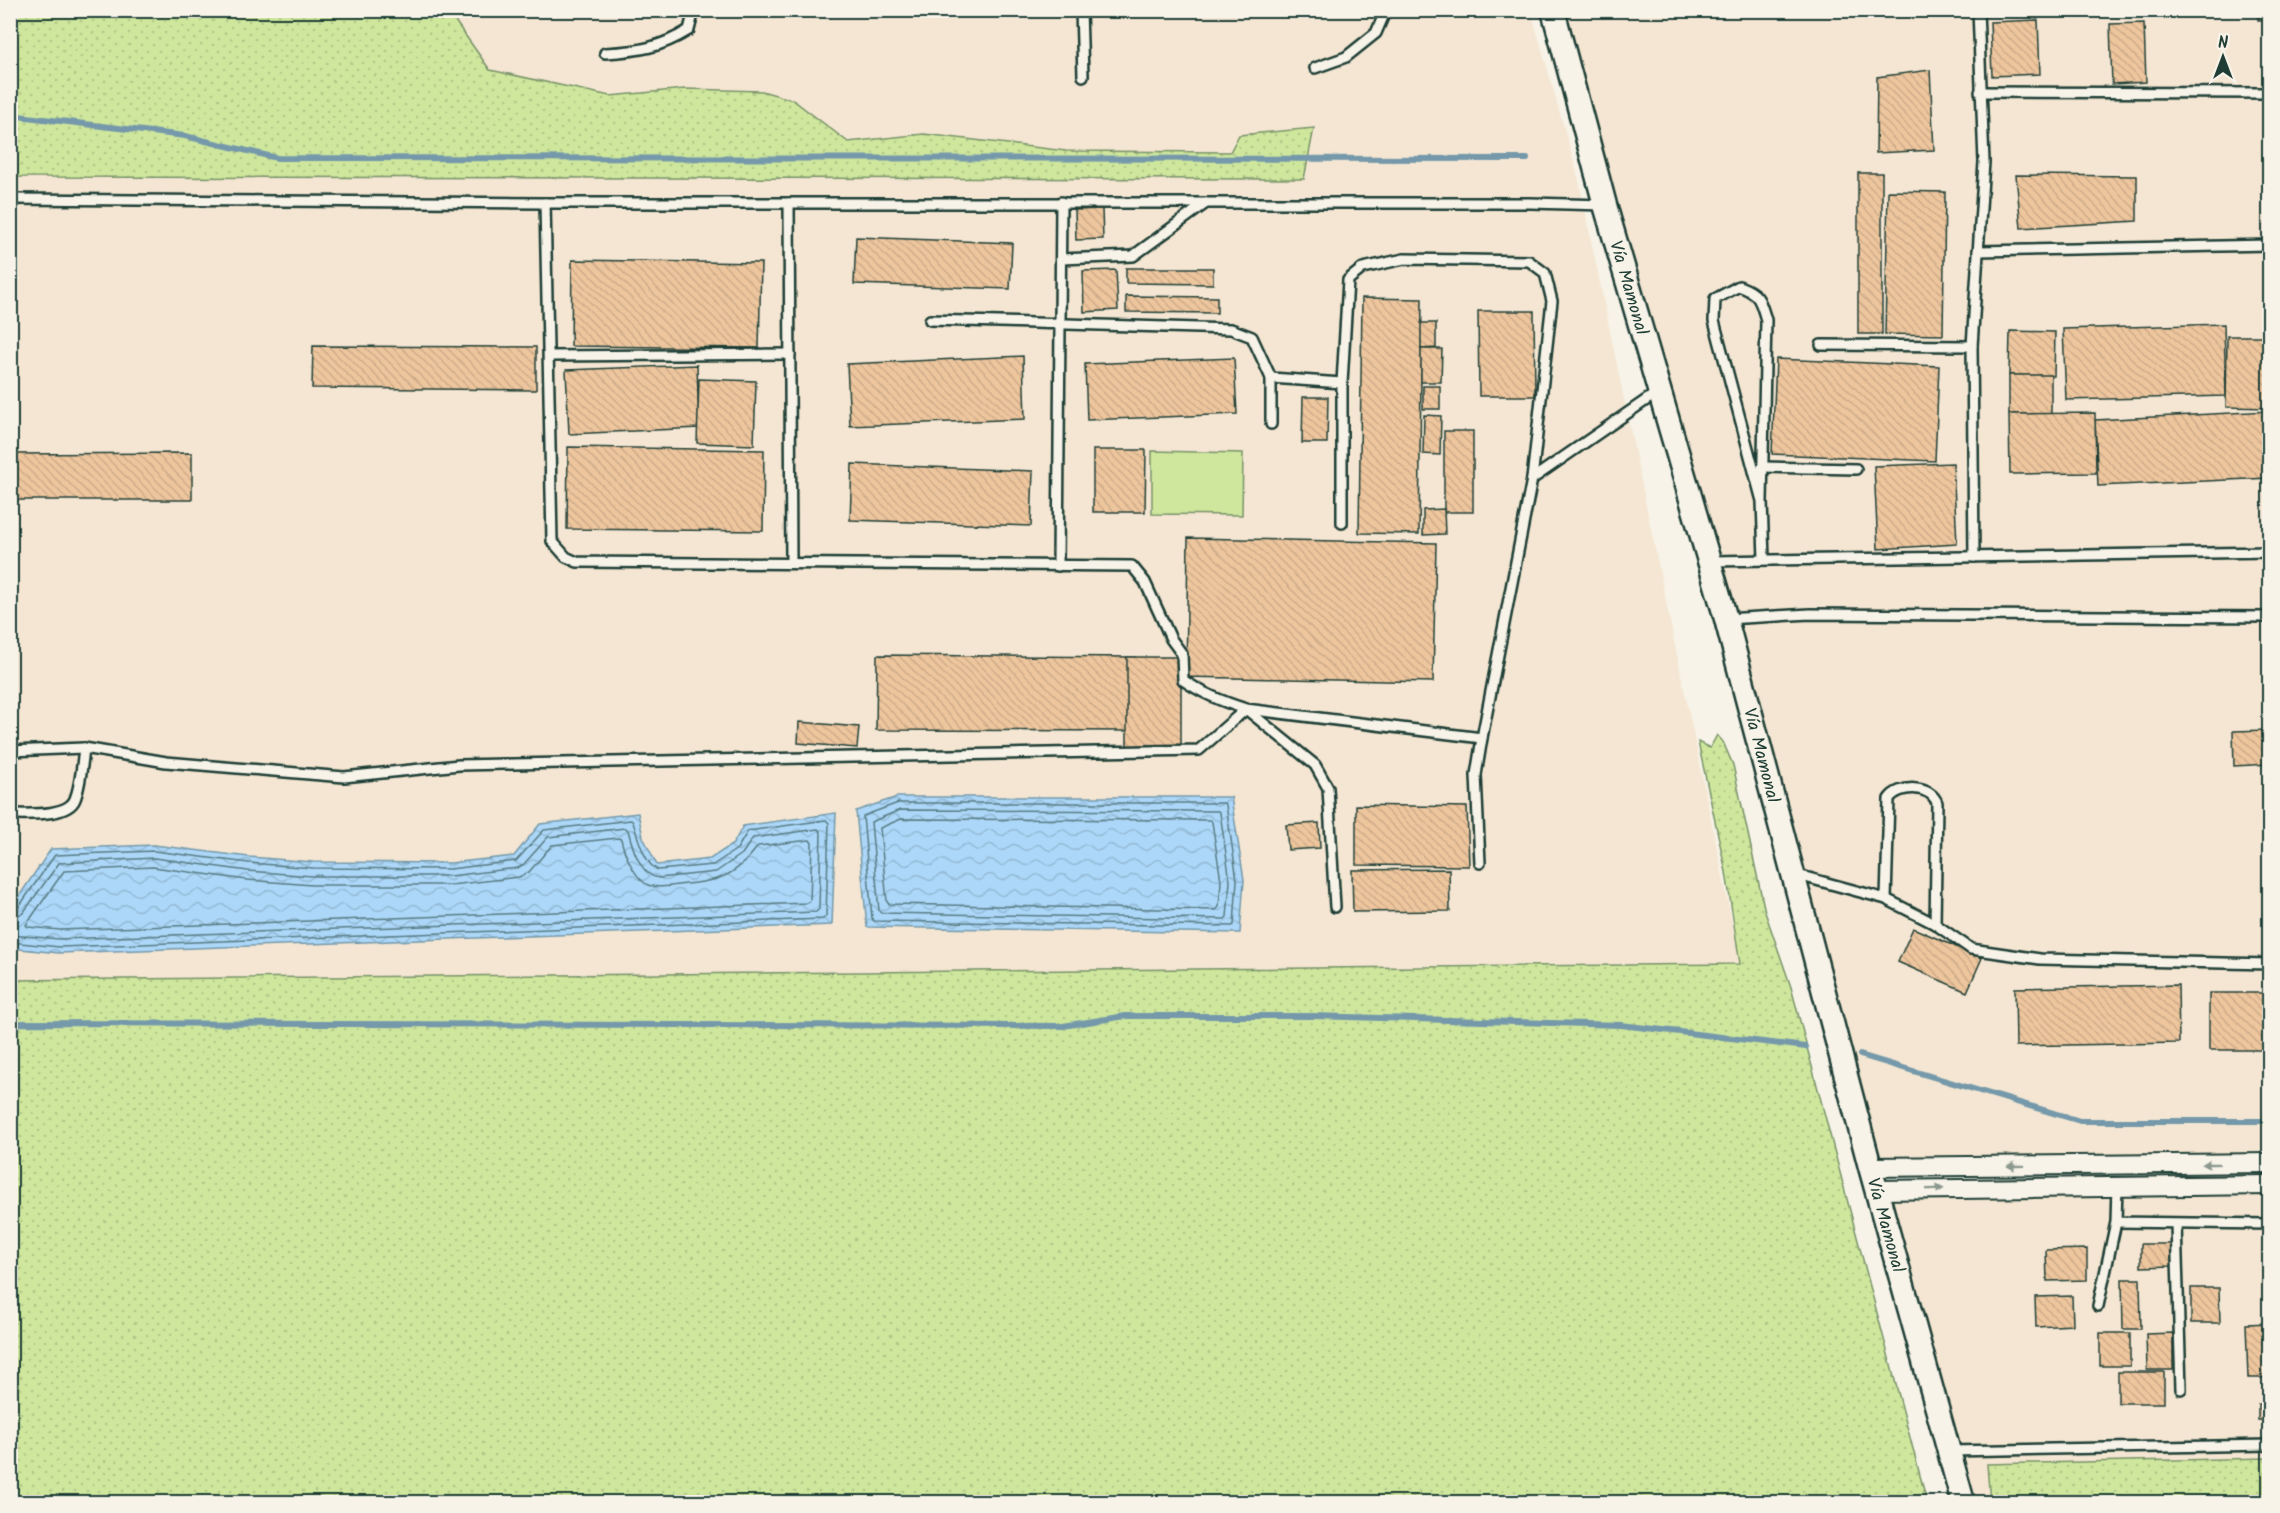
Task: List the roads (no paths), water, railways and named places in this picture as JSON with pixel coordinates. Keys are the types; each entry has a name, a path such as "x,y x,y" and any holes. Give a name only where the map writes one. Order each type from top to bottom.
{"street":[{"name":"Vía Mamonal","path":"1552,10 1605,205 1726,619 1869,1167 1963,1503"},
{"path":"1869,1167 2270,1163"},
{"path":"1877,1190 2270,1185"}],"lane":[{"path":"605,53 642,51 671,41 689,30 694,10"},
{"path":"1081,10 1083,76"},
{"path":"1315,68 1346,57 1376,33 1386,10"},
{"path":"1974,557 1972,346 1984,162 1978,10"},
{"path":"1980,92 2270,93"},
{"path":"10,199 545,203 1061,202 1605,205"},
{"path":"1058,566 1061,202"},
{"path":"545,203 552,541 566,557 577,562 1134,567 1160,611 1171,639 1182,654 1183,680 1222,702 1246,708 1482,738"},
{"path":"789,203 790,563"},
{"path":"1061,258 1133,256 1206,203"},
{"path":"1978,251 2270,245"},
{"path":"1342,522 1342,383 1348,280 1363,268 1404,258 1529,261 1545,273 1552,301 1532,479 1476,775 1480,863"},
{"path":"1762,501 1714,321 1715,299 1739,286 1753,291 1760,300 1766,320 1762,467 1764,559"},
{"path":"930,320 1231,329 1252,337 1271,378 1271,424"},
{"path":"1821,345 1972,346"},
{"path":"549,356 790,354"},
{"path":"1271,378 1342,383"},
{"path":"1532,479 1659,391"},
{"path":"1762,467 1856,469"},
{"path":"1709,561 2270,552"},
{"path":"1726,619 1810,614 2270,617"},
{"path":"10,751 84,748 166,762 344,777 459,765 1198,750 1246,708"},
{"path":"1246,708 1315,765 1328,788 1335,907"},
{"path":"10,814 51,813 66,809 75,801 84,748"},
{"path":"1886,899 1889,800 1893,792 1901,789 1928,791 1935,796 1937,803 1935,924"},
{"path":"1791,873 1886,899 1935,924 1971,949 2040,959 2270,964"},
{"path":"2098,1306 2116,1222 2117,1186"},
{"path":"2116,1222 2270,1224"},
{"path":"2176,1224 2181,1389"},
{"path":"1948,1451 2270,1445"}],"water":[{"path":"897,797 1231,797 1244,880 1240,933 867,927 856,811"},
{"path":"638,813 643,837 657,865 710,859 733,844 743,826 836,813 832,925 59,953 11,948 11,908 51,849 154,845 249,857 313,862 450,863 514,856 540,824"}],"waterway":[{"path":"10,115 185,136 277,158 1527,159"},
{"path":"10,1028 21,1023 1063,1026 1125,1016 1313,1016 1621,1025 1806,1047"},
{"path":"1860,1055 2080,1121 2270,1121"}]}
